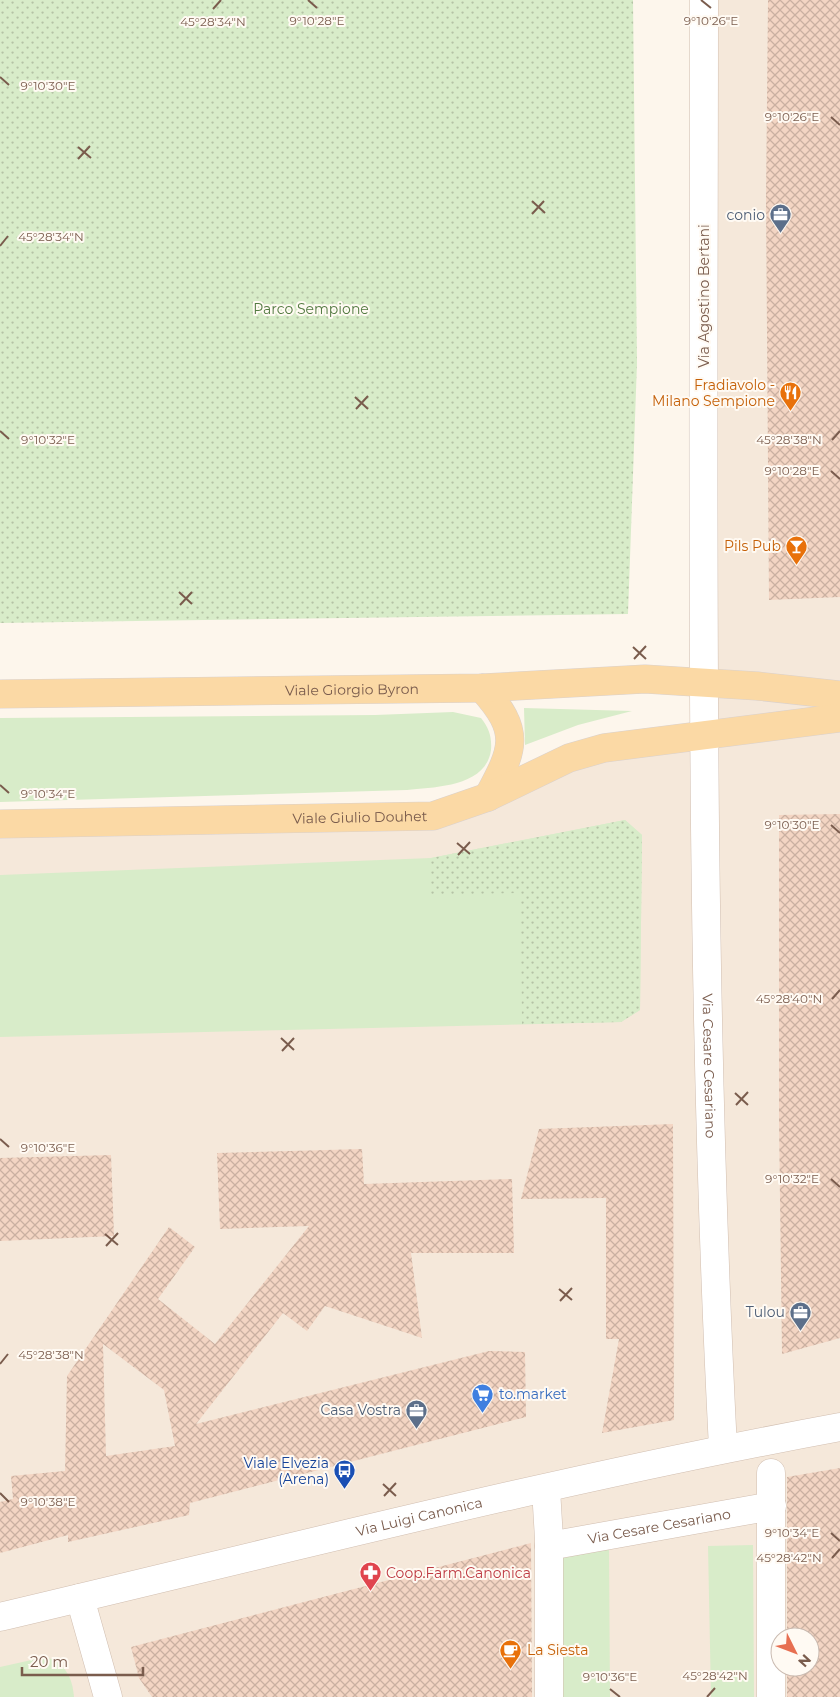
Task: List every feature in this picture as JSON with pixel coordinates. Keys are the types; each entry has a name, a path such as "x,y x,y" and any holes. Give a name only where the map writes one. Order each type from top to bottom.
{"main road":[{"name":"Viale Giorgio Byron","path":"0,694 482,688 645,679 840,695"},
{"path":"482,688 500,708 512,743 507,762 488,797"},
{"name":"Viale Giulio Douhet","path":"0,824 414,818 433,816 488,797 568,758 604,748 840,718"}],"street":[{"name":"Via Agostino Bertani","path":"704,0 706,683"},
{"name":"Via Cesare Cesariano","path":"706,683 705,736 710,1071 723,1448"},
{"name":"Via Luigi Canonica","path":"0,1617 723,1448 840,1427"},
{"path":"771,1473 771,1697"},
{"path":"546,1489 549,1546 549,1697"},
{"name":"Via Cesare Cesariano","path":"549,1546 772,1506"},
{"path":"80,1598 108,1697"}],"shaded area":[{"path":"706,0 840,0 840,716 707,734"},
{"path":"840,720 840,1697 0,1697 0,828 433,821 571,761"}],"green space":[{"name":"Parco Sempione","path":"0,0 633,0 637,363 628,614 0,623"},
{"path":"524,708 632,711 578,725 525,745"},
{"path":"453,712 481,718 489,733 491,750 487,762 480,771 470,778 445,786 407,790 0,802 0,718 375,715"},
{"path":"625,820 642,835 640,1010 621,1022 0,1037 0,875 431,858"},
{"path":"625,820 642,835 640,1010 621,1022 522,1024 520,893 429,895 431,858"},
{"path":"753,1545 754,1697 711,1697 708,1546"},
{"path":"609,1547 610,1697 562,1697 562,1548"},
{"path":"45,1657 57,1662 66,1671 72,1683 74,1697 0,1697 0,1667"}],"building":[{"path":"768,0 840,0 840,597 769,600 766,200"},
{"path":"840,814 840,1338 782,1354 779,1121 779,815"},
{"path":"673,1124 674,1420 602,1433 619,1339 606,1339 606,1198 521,1199 539,1129"},
{"path":"362,1149 364,1184 512,1179 514,1253 411,1253 422,1338 325,1306 307,1331 283,1313 196,1424 489,1351 525,1352 526,1417 190,1503 189,1515 68,1542 68,1535 0,1553 0,1502 13,1499 11,1476 65,1471 67,1376 169,1227 195,1247 158,1299 215,1344 309,1226 220,1229 217,1153","holes":["103,1344 164,1390 175,1446 106,1456"]},
{"path":"111,1155 114,1236 0,1241 0,1158"},
{"path":"840,1468 840,1697 787,1697 787,1677 820,1677 820,1627 787,1627 787,1477"},
{"path":"531,1543 532,1697 152,1697 139,1678 131,1647"}],"place":[{"name":"conio","path":"781,234"},
{"name":"Fradiavolo - Milano Sempione","path":"791,412"},
{"name":"Pils Pub","path":"797,565"},
{"name":"Tulou","path":"801,1331"},
{"name":"to.market","path":"483,1413"},
{"name":"Casa Vostra","path":"417,1429"},
{"name":"Viale Elvezia (Arena)","path":"345,1490"},
{"name":"Coop.Farm.Canonica","path":"370,1592"},
{"name":"La Siesta","path":"511,1669"}]}
